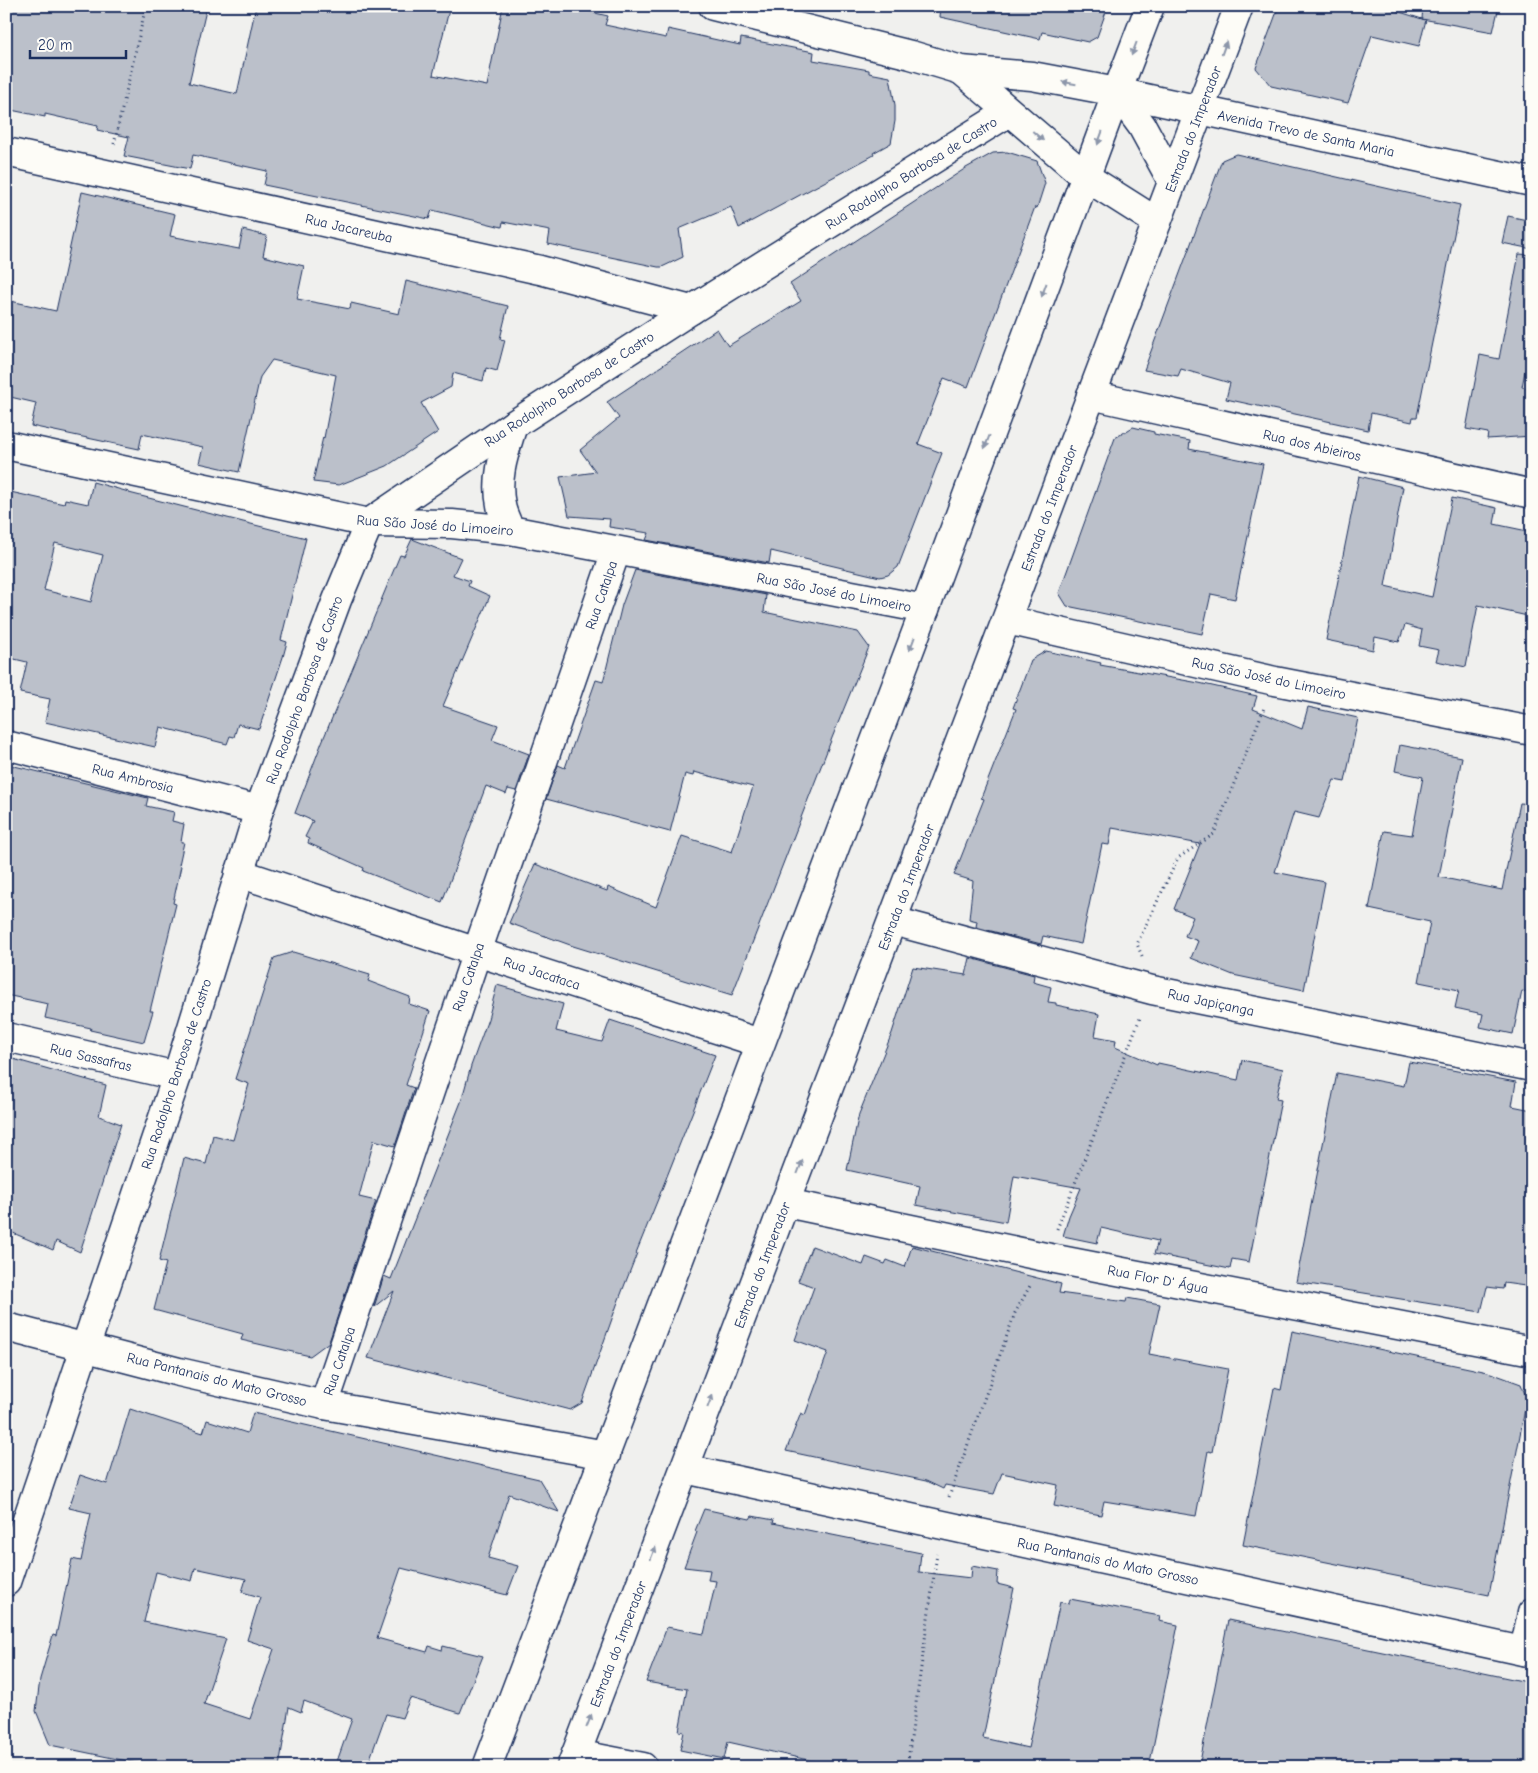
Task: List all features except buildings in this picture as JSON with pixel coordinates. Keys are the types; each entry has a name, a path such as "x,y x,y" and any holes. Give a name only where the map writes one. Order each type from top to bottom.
{"street":[{"name":"Avenida Trevo de Santa Maria","path":"713,6 911,55 961,70 1032,76 1117,92 1532,182"},
{"path":"487,1767 925,609 1150,6"},
{"name":"Estrada do Imperador","path":"574,1760 1239,6"},
{"name":"Avenida Trevo de Santa Maria","path":"961,70 1086,177 1157,222"},
{"path":"1117,92 1142,126 1172,181"},
{"name":"Rua Rodolpho Barbosa de Castro","path":"6,1582 177,1076 259,810 337,600 369,523 513,425 691,310 1009,112"},
{"name":"Rua Jacareuba","path":"6,152 540,270 691,310"},
{"name":"Rua dos Abieiros","path":"1092,395 1532,494"},
{"path":"510,530 501,506 499,486 501,467 513,425"},
{"name":"Rua São José do Limoeiro","path":"6,445 369,523 452,524 510,530 925,609"},
{"name":"Rua Catalpa","path":"324,1405 477,952 616,551"},
{"name":"Rua São José do Limoeiro","path":"1007,620 1275,680 1532,731"},
{"name":"Rua Ambrosia","path":"6,745 259,810"},
{"name":"Rua Jacataca","path":"239,873 760,1043"},
{"name":"Rua Japiçanga","path":"893,921 1152,990 1532,1067"},
{"name":"Rua Sassafras","path":"6,1037 177,1076"},
{"name":"Rua Flor D' Água","path":"786,1204 1045,1257 1532,1351"},
{"name":"Rua Pantanais do Mato Grosso","path":"6,1328 179,1372 324,1405 606,1455"},
{"name":"Rua Pantanais do Mato Grosso","path":"685,1468 1528,1652"},
{"path":"1528,1652 1532,1613"},
{"path":"574,1760 643,1767"}],"path":[{"path":"107,174 146,6"},
{"path":"907,1767 941,1525 951,1489 1015,1313 1045,1257 1152,990 1148,971 1137,944 1178,858 1214,834 1275,680"}]}
